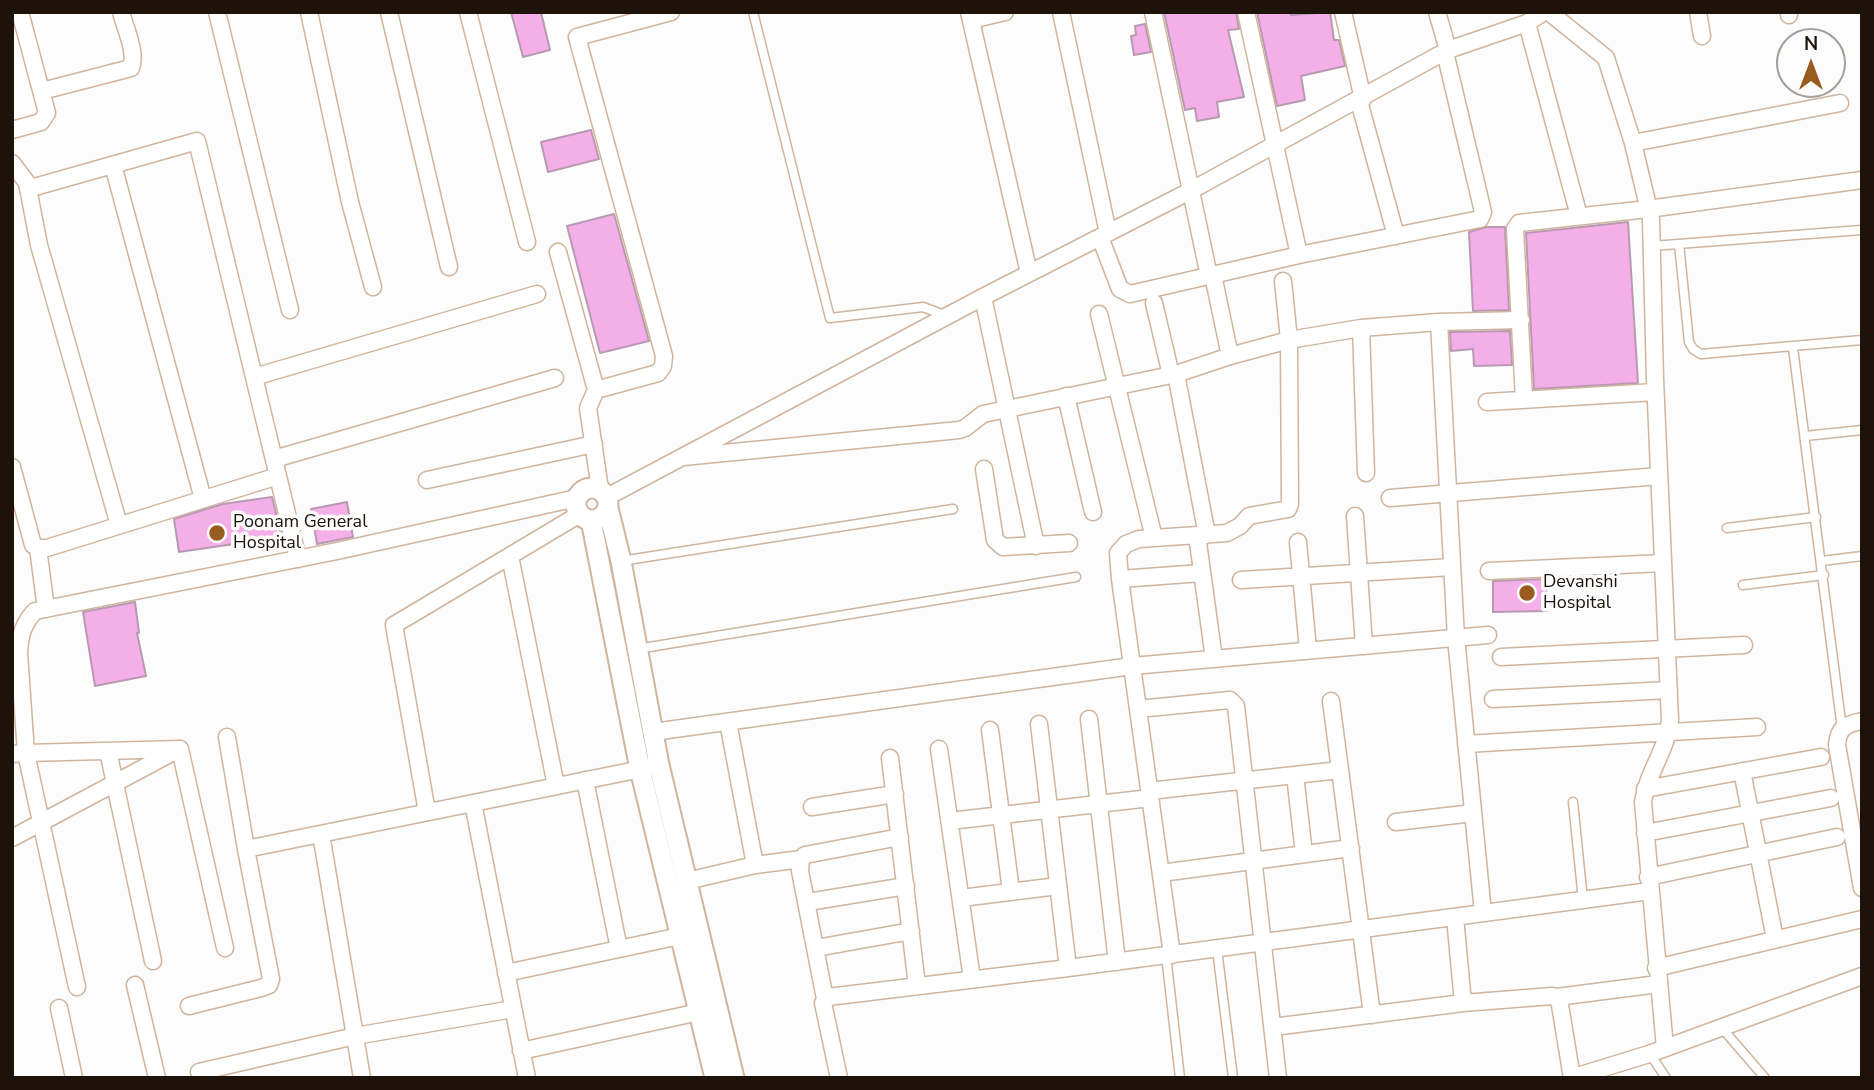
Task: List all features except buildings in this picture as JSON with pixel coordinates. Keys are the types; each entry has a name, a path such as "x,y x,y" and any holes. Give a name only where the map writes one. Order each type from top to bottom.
{"street":[{"path":"12,130 45,119 46,106 20,12"},
{"path":"42,91 131,68 134,62 121,12"},
{"path":"217,12 290,310"},
{"path":"309,12 350,202 373,287"},
{"path":"389,12 449,267"},
{"path":"468,12 527,242"},
{"path":"596,390 652,376 663,366 664,356 577,37 671,12"},
{"path":"1005,12 970,16 1029,273"},
{"path":"1062,12 1104,235 1120,289 1136,293 1299,255 1480,219 1483,215 1437,12"},
{"path":"1153,12 1190,191 1230,356"},
{"path":"1246,12 1299,255"},
{"path":"1343,12 1361,100 1396,236"},
{"path":"77,987 41,822 19,754 20,637 24,622 35,611 298,559 583,511 600,519 605,498 983,297 1190,191 1447,51 1527,23 1547,12 1606,58 1633,143 1651,219 1655,392 1669,690 1669,732 1645,789 1645,833 1658,985 1657,1051"},
{"path":"1698,12 1702,36"},
{"path":"1527,23 1579,216"},
{"path":"1633,143 1840,103"},
{"path":"12,163 31,188 197,141 298,559"},
{"path":"113,165 203,499"},
{"path":"1524,399 1516,225 1862,180"},
{"path":"27,183 39,245 119,525"},
{"path":"558,252 596,390 588,408 653,732 649,767"},
{"path":"1169,955 1161,873 1118,553 1121,548 1139,539 1234,531 1249,516 1288,509 1289,340 1283,281"},
{"path":"254,377 537,294"},
{"path":"983,297 1036,546"},
{"path":"1154,303 1174,375 1202,535 1202,573 1214,659"},
{"path":"1099,314 1153,538"},
{"path":"683,457 959,430 983,414 1174,375 1289,340 1360,328 1521,320"},
{"path":"1439,322 1456,638 1483,913"},
{"path":"1360,328 1366,473"},
{"path":"274,458 555,378"},
{"path":"1487,401 1655,392"},
{"path":"1066,396 1093,512"},
{"path":"426,480 594,444"},
{"path":"12,467 33,545 38,548 47,548 278,476"},
{"path":"984,469 995,540 1003,547 1069,543"},
{"path":"1390,498 1659,476"},
{"path":"605,498 587,489 583,511 678,883 734,1078"},
{"path":"427,812 394,625 583,511"},
{"path":"1356,516 1364,646"},
{"path":"1298,542 1308,650"},
{"path":"38,548 46,609"},
{"path":"510,556 556,786"},
{"path":"1489,571 1663,563"},
{"path":"1241,580 1452,567"},
{"path":"1120,579 1202,573"},
{"path":"653,732 1132,666 1488,635"},
{"path":"1502,657 1744,645"},
{"path":"1493,699 1669,690"},
{"path":"1138,709 1230,700 1236,706 1278,1078"},
{"path":"1331,701 1372,1015"},
{"path":"1089,719 1117,962"},
{"path":"1862,721 1850,724 1842,729 1838,736 1838,752 1862,888"},
{"path":"728,722 755,865"},
{"path":"1039,724 1068,968"},
{"path":"1466,744 1757,727"},
{"path":"990,730 1011,891"},
{"path":"189,1006 269,985 271,979 227,737"},
{"path":"19,754 180,749"},
{"path":"12,838 180,749"},
{"path":"180,749 225,948"},
{"path":"939,749 972,979"},
{"path":"108,751 153,961"},
{"path":"1645,789 1821,757"},
{"path":"890,758 918,986"},
{"path":"246,849 649,767"},
{"path":"950,821 1099,804 1150,794 1340,770"},
{"path":"1742,771 1775,939"},
{"path":"1296,775 1304,854"},
{"path":"585,780 619,949"},
{"path":"812,807 895,794"},
{"path":"1645,833 1830,798"},
{"path":"473,803 527,1078"},
{"path":"1396,822 1473,813"},
{"path":"321,834 362,1078"},
{"path":"678,883 900,837"},
{"path":"825,999 1583,900 1758,854 1837,837"},
{"path":"1161,873 1351,848"},
{"path":"801,859 800,871 808,902 825,999 823,1003 839,1078"},
{"path":"678,883 680,936 715,1078"},
{"path":"808,902 906,886"},
{"path":"961,898 1058,886"},
{"path":"1455,917 1463,1003"},
{"path":"1656,968 1862,919"},
{"path":"816,948 911,931"},
{"path":"506,973 680,936"},
{"path":"1557,997 1572,1078 1657,1051 1862,976"},
{"path":"135,985 157,1078"},
{"path":"1273,1027 1463,1003 1557,997 1658,985"},
{"path":"59,1008 74,1078"},
{"path":"199,1072 355,1036 513,1009"},
{"path":"521,1051 699,1012"}],"lane":[{"path":"753,12 830,318 923,307 948,316"},
{"path":"1652,246 1861,230"},
{"path":"1679,244 1689,342 1693,349 1702,354 1862,341"},
{"path":"1793,348 1842,729"},
{"path":"1805,436 1862,430"},
{"path":"621,562 953,509"},
{"path":"1727,528 1816,517"},
{"path":"1822,561 1862,556"},
{"path":"1743,585 1824,575"},
{"path":"637,649 1076,577"},
{"path":"1573,802 1583,900"},
{"path":"1217,949 1233,1078"},
{"path":"1169,955 1180,1078"},
{"path":"1721,1027 1765,1078"},
{"path":"1657,1051 1666,1078"}],"place":[{"name":"Poonam General Hospital","path":"217,533"},
{"name":"Devanshi Hospital","path":"1527,593"}]}
